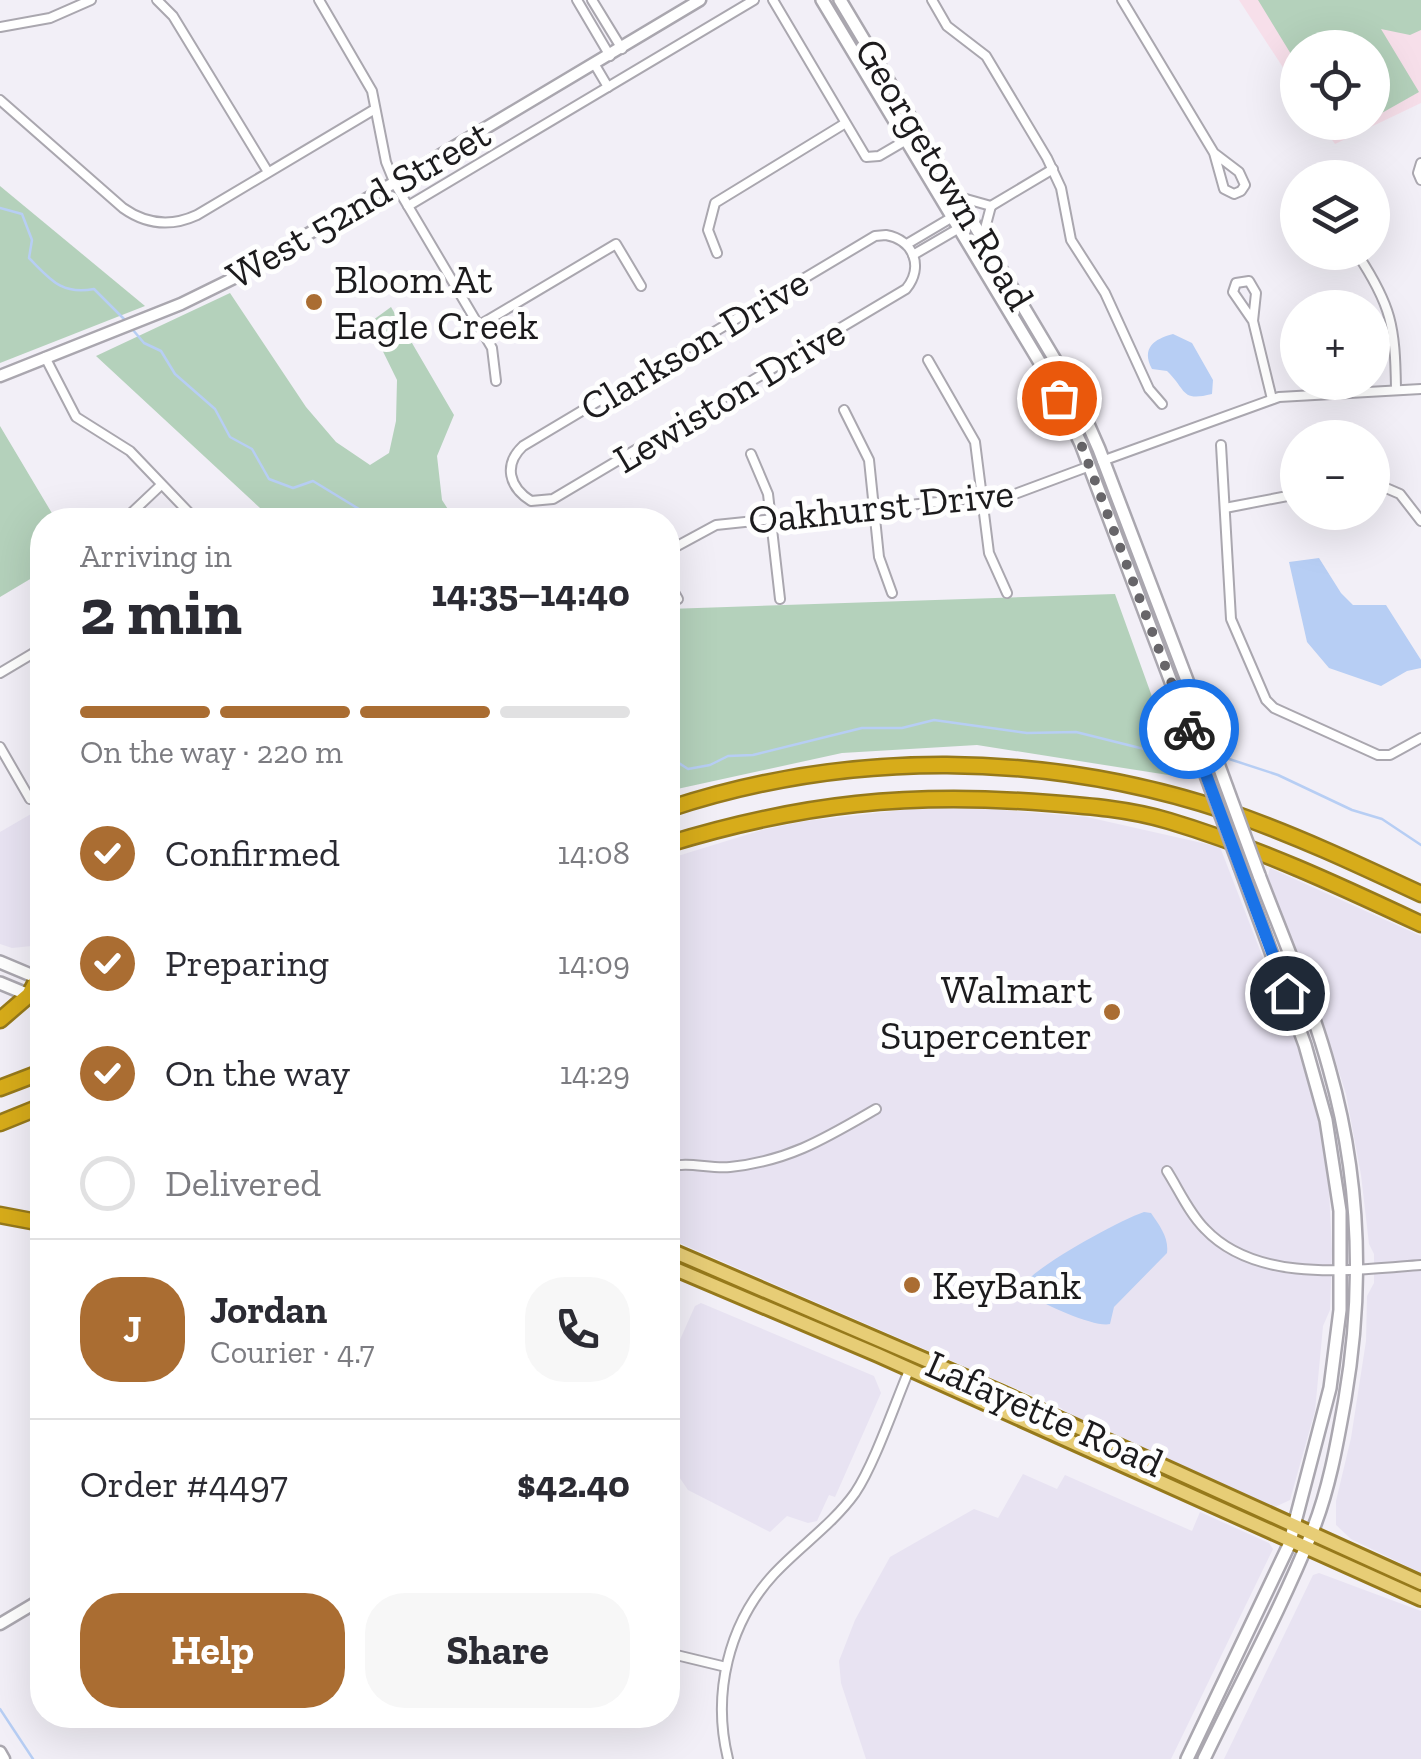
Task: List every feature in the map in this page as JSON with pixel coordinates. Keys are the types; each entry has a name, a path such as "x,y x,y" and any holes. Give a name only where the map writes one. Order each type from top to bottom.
{"highway":[{"path":"680,805 743,788 848,770 942,764 1041,769 1093,776 1224,810 1313,844 1421,894"},
{"path":"680,843 761,818 828,806 972,797 1086,804 1165,820 1259,851 1421,924"},
{"path":"0,1020 30,1002"},
{"path":"0,1088 30,1077"},
{"path":"0,1124 30,1111"},
{"path":"0,1216 30,1221"}],"main road":[{"name":"Georgetown Road","path":"822,0 1097,463 1201,717 1322,1044 1338,1101 1352,1181 1358,1268 1353,1346 1339,1430 1312,1533 1204,1759"},
{"name":"Georgetown Road","path":"840,0 1064,373 1182,711 1305,1045 1322,1104 1336,1180 1342,1268 1333,1375 1290,1540 1187,1759"},
{"path":"0,962 30,972"},
{"path":"0,983 30,996"},
{"name":"Lafayette Road","path":"680,1254 916,1354 1421,1583"},
{"name":"Lafayette Road","path":"680,1271 910,1369 1421,1599"},
{"path":"1211,1710 1225,1717"}],"street":[{"path":"0,27 50,18 90,0"},
{"path":"157,0 173,16 268,172"},
{"path":"319,0 369,84 394,184 494,356 496,381"},
{"path":"577,0 610,56"},
{"path":"592,0 622,49"},
{"name":"West 52nd Street","path":"0,376 236,278 700,0"},
{"path":"408,206 754,0"},
{"path":"774,0 860,150 869,158 878,156 920,132"},
{"path":"932,0 948,26 986,56 1053,169 1061,188 1071,240 1104,293 1146,384 1162,404"},
{"path":"1122,0 1214,153 1224,189 1234,194 1241,192 1245,184 1242,175 1214,153"},
{"path":"595,65 608,87"},
{"path":"0,100 124,208 147,221 172,223 189,218 375,109"},
{"path":"717,253 708,230 715,203 844,124"},
{"path":"1421,164 1421,180"},
{"path":"983,236 991,206 1053,169"},
{"path":"959,197 991,206"},
{"path":"910,249 970,214"},
{"name":"Clarkson Drive","path":"514,486 510,465 524,445 874,236 895,236 910,249"},
{"path":"478,326 616,244 641,286"},
{"name":"Lewiston Drive","path":"514,486 532,500 556,498 906,289 914,274 910,249"},
{"path":"1367,270 1392,320 1396,390"},
{"path":"1253,321 1233,292 1242,280 1255,288 1253,321 1272,399"},
{"path":"45,357 76,418 124,446 184,508"},
{"path":"928,360 972,435 990,556 1007,593"},
{"name":"Oakhurst Drive","path":"680,544 712,526 1025,492 1272,399 1421,388"},
{"path":"844,410 867,454 880,561 892,594"},
{"path":"1221,445 1232,622 1268,704 1378,755 1390,755 1421,738"},
{"path":"751,454 766,485 780,598"},
{"path":"137,508 161,485"},
{"path":"1390,490 1400,494 1421,521"},
{"path":"1224,508 1280,497"},
{"path":"0,673 30,655"},
{"path":"0,747 30,799"},
{"path":"680,1164 724,1167 781,1158 798,1153 876,1110"},
{"path":"1168,1170 1199,1222 1233,1250 1272,1264 1342,1268 1421,1265"},
{"path":"728,1759 721,1710 726,1667 739,1626 761,1590 856,1491 916,1354"},
{"path":"0,1624 30,1606"},
{"path":"680,1657 726,1667"},
{"path":"0,1752 4,1759"}],"shaded area":[{"path":"1239,0 1421,0 1421,103 1390,118 1390,30 1280,30 1280,63"},
{"path":"946,805 1087,817 1220,847 1303,1061 1318,1119 1329,1190 1330,1310 1323,1326 1315,1411 1290,1500 1275,1507 1204,1479 1079,1423 1061,1408 680,1243 680,855 805,821"},
{"path":"30,815 30,946 12,948 0,944 0,832"},
{"path":"1270,868 1421,936 1421,1573 1351,1539 1336,1525 1336,1501 1351,1438 1366,1341 1367,1296 1374,1283 1374,1254 1369,1244 1346,1094 1315,997 1268,876"},
{"path":"701,1303 874,1376 881,1393 835,1497 829,1495 817,1521 808,1523 787,1516 770,1532 688,1490 680,1478 680,1340 695,1306"},
{"path":"1023,1474 1057,1489 1065,1475 1192,1531 1200,1512 1269,1543 1273,1549 1171,1759 866,1759 841,1683 839,1661 855,1620 890,1557 974,1509 998,1518"},
{"path":"1319,1573 1421,1611 1421,1759 1224,1759 1313,1575"}],"green space":[{"path":"1258,0 1421,0 1421,30 1410,35 1381,29 1280,30 1280,36"},
{"path":"1390,44 1419,92 1390,108"},
{"path":"0,186 145,306 0,363"},
{"path":"230,293 306,407 336,442 370,465 389,453 396,421 397,380 369,323 391,307 454,415 437,456 442,500 447,508 260,508 96,356"},
{"path":"0,426 49,508 30,508 30,579 0,597"},
{"path":"1115,594 1181,777 977,745 842,753 680,788 680,609"}],"water":[{"path":"1173,334 1192,343 1213,380 1212,394 1189,395 1167,371 1152,369 1148,355 1151,346"},
{"path":"1319,558 1353,605 1386,605 1421,660 1421,668 1407,671 1381,686 1329,668 1307,642 1289,562"},
{"path":"1144,1212 1151,1213 1161,1227 1167,1253 1114,1307 1110,1324 1072,1315 1031,1294 1025,1283 1046,1265"}],"waterway":[{"path":"0,208 22,214 32,240 29,258 51,279 73,290 94,289 128,323"},
{"path":"133,330 144,343 161,351 175,374 215,409 230,437 252,449 269,479 293,488 313,481 357,508"},
{"path":"680,764 688,769 728,756 753,755 862,728 902,728 934,720 1027,733 1076,732 1144,749 1192,752"},
{"path":"1220,756 1278,775 1352,810 1382,819 1421,845"},
{"path":"0,1709 33,1759"}],"way so far":[{"path":"1059,398 1081,444 1189,729"}],"place":[{"name":"Bloom At Eagle Creek","path":"314,302"},
{"name":"Walmart Supercenter","path":"1112,1012"},
{"name":"KeyBank","path":"912,1285"}],"route":[{"path":"1189,729 1287,993"}]}
